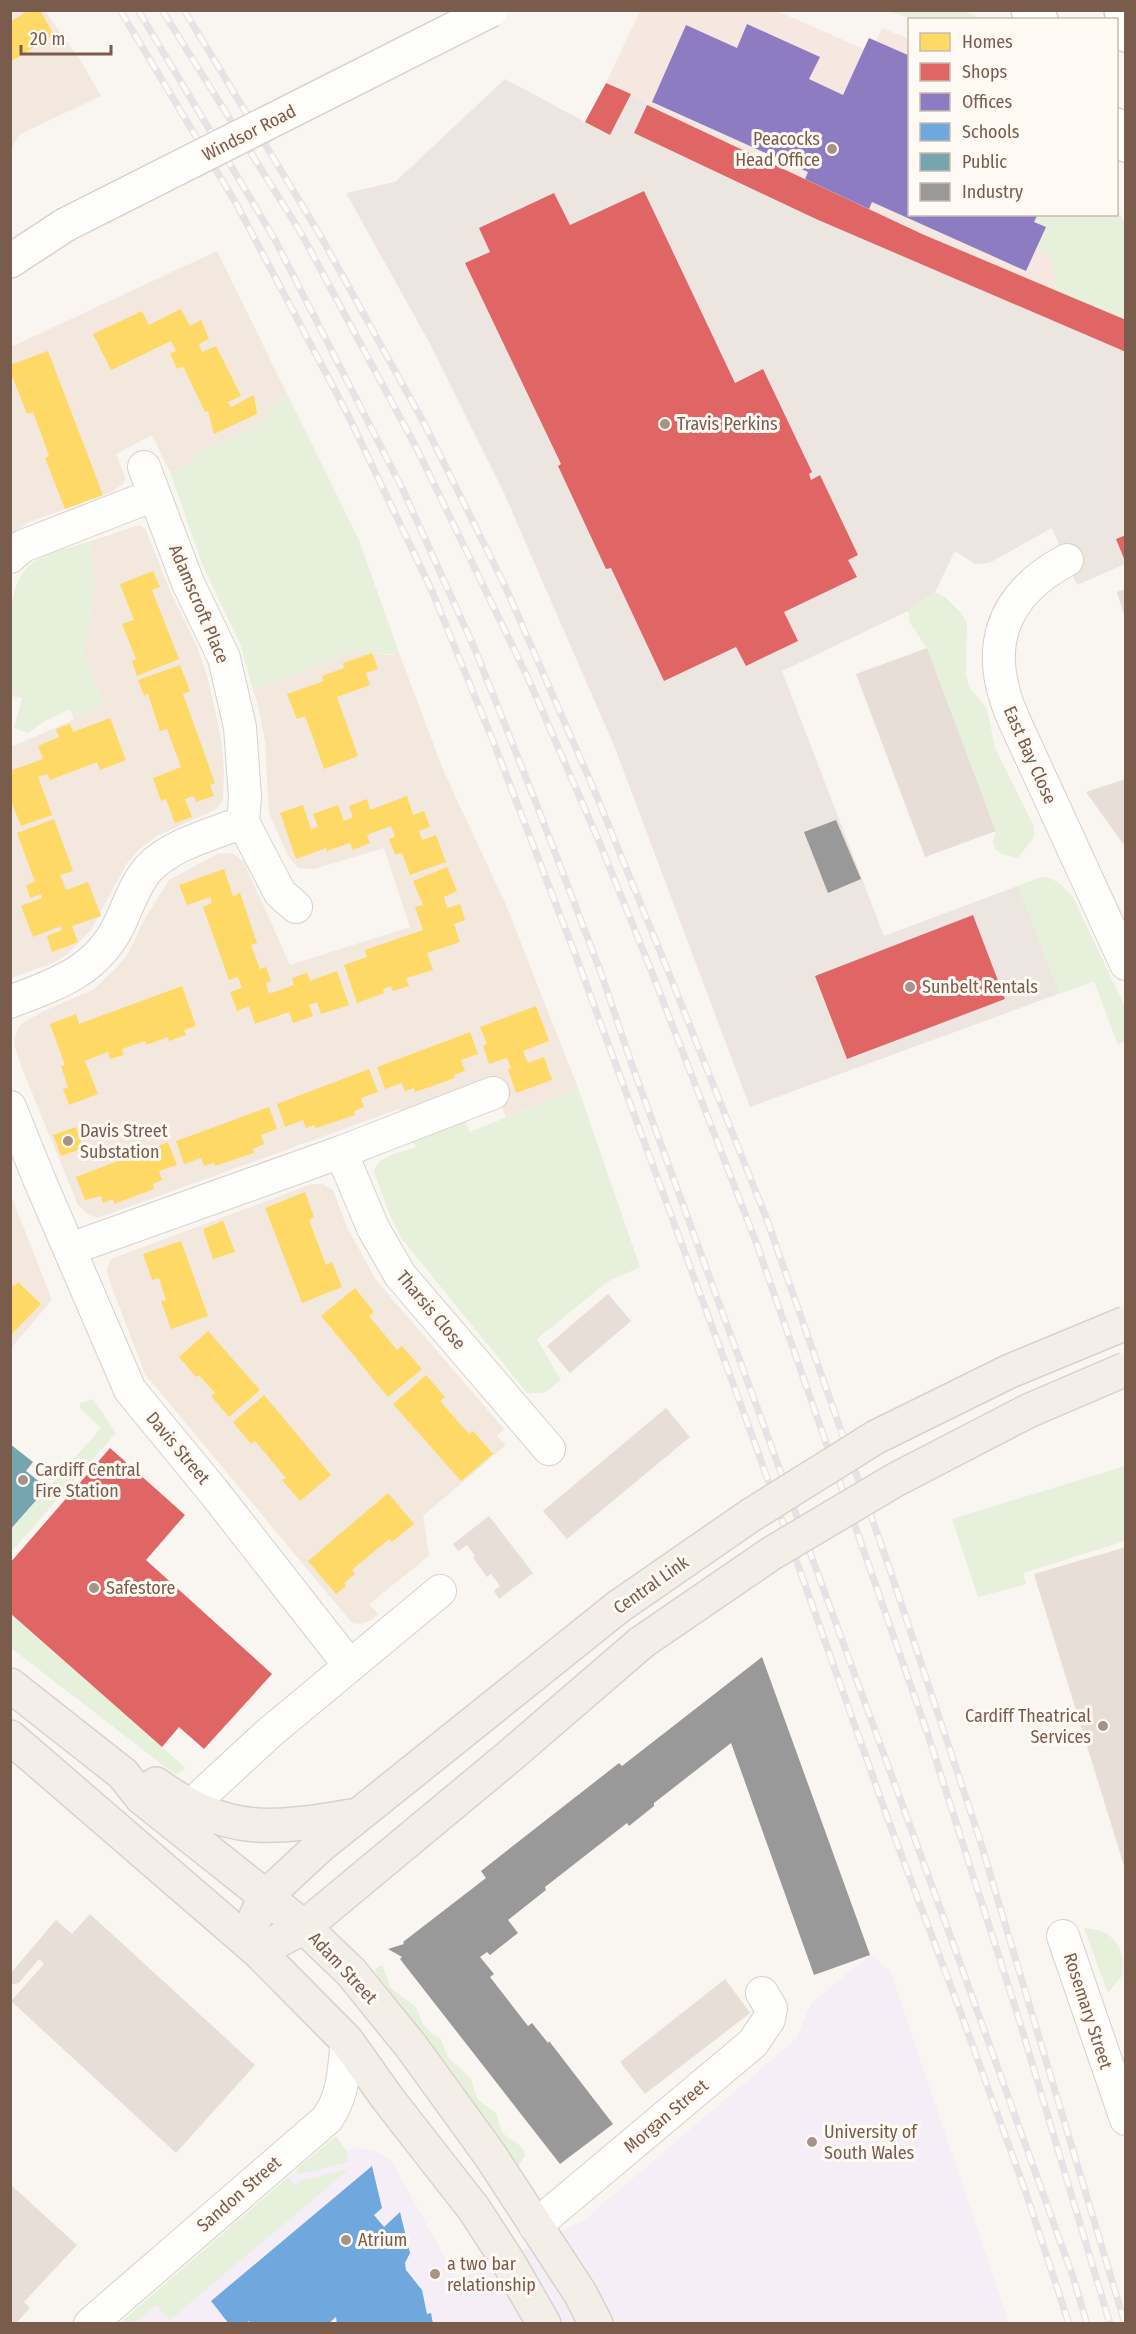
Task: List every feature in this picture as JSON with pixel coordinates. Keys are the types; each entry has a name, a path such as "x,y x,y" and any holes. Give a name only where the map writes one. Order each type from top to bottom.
{"main road":[{"name":"Central Link","path":"252,1945 265,1897 296,1867 618,1607 751,1515 876,1437 1010,1371 1125,1323"},
{"path":"252,1945 304,1927 511,1755 642,1642 772,1553 895,1480 1028,1411 1125,1369"},
{"name":"Adam Street","path":"10,1685 123,1774 142,1798 304,1927 351,1972 411,2046 490,2155 580,2292 596,2324"},
{"path":"10,1737 252,1945 347,2041 387,2099 474,2209 509,2263 544,2324"},
{"path":"123,1774 152,1782 192,1809 229,1822 259,1826 290,1825 358,1815"}],"street":[{"name":"Windsor Road","path":"10,261 65,225 491,10"},
{"path":"1121,10 1125,35"},
{"path":"1118,129 1125,145"},
{"name":"Adamscroft Place","path":"10,556 22,546 149,481 188,583 224,658 240,727 245,797 243,822"},
{"name":"East Bay Close","path":"1067,560 1047,570 1032,583 1010,611 1002,635 999,679 1014,720 1125,964"},
{"path":"10,1002 65,981 82,970 99,954 110,942 142,878 149,868 164,856 182,846 243,822 280,894 297,908"},
{"path":"70,1248 341,1152 493,1093"},
{"name":"Davis Street","path":"10,1107 130,1390 213,1491 350,1666"},
{"name":"Tharsis Close","path":"341,1152 373,1228 400,1275 549,1449"},
{"path":"202,1794 269,1733 440,1591"},
{"name":"Rosemary Street","path":"1064,1936 1125,2120"},
{"name":"Morgan Street","path":"535,2226 753,2043 769,2019 771,2008 762,1993"},
{"name":"Sandon Street","path":"90,2324 327,2118 337,2103 342,2086 347,2041"}],"shaded area":[{"path":"11,11 45,11 80,60 101,96 20,134 11,149"},
{"name":"Peacocks Head Office","path":"640,11 777,11 864,49 869,38 876,41 882,28 908,39 908,216 1062,216 1074,300 922,234 728,144 606,83"},
{"path":"505,79 585,122 606,83 728,144 922,234 1125,320 1125,564 1077,585 1052,528 989,563 975,564 955,551 935,592 908,611 782,671 884,936 1042,877 1094,981 750,1107 615,748 504,493 429,342 346,193 395,182"},
{"path":"217,251 287,394 277,401 264,420 256,427 230,440 203,449 188,464 170,472 152,435 116,454 125,477 123,484 110,493 29,522 11,534 11,347"},
{"path":"139,525 145,528 171,593 196,644 207,675 221,738 224,769 223,800 217,809 157,836 140,849 127,863 91,930 66,955 53,963 11,978 11,747 103,704 83,653 95,585 91,541"},
{"path":"367,650 379,654 399,653 444,772 506,905 578,1088 506,1117 492,1084 402,1117 399,1109 98,1218 89,1215 78,1205 23,1071 14,1044 16,1033 22,1023 93,990 115,969 128,954 144,920 169,880 217,854 232,853 244,862 290,965 410,927 384,848 314,869 298,868 288,856 269,813 265,741 253,691 355,651"},
{"path":"312,1184 323,1184 333,1190 347,1227 376,1280 504,1429 497,1436 506,1445 423,1516 429,1556 369,1604 378,1614 360,1624 352,1623 145,1374 107,1269 111,1259"},
{"path":"10,1193 52,1300 11,1348 10,1348"},
{"name":"University of South Wales","path":"870,1955 890,1970 1009,2323 120,2324 336,2136 346,2150 358,2148 374,2151 391,2160 458,2281 584,2220 796,2039 811,2003"}],"green space":[{"path":"889,11 965,11 980,18 909,18"},
{"path":"1118,210 1125,224 1125,320 1054,291 1055,270 1048,256 1037,245 1034,222 1037,216 1118,216"},
{"path":"287,394 359,540 399,653 355,651 253,691 240,643 203,566 170,472 188,464 203,449 230,440 256,427 264,420 277,401"},
{"path":"91,541 95,585 83,653 103,704 73,717 70,709 45,721 28,733 14,728 22,698 10,696 9,624 16,587 23,573 40,558"},
{"path":"935,592 945,597 961,613 967,624 966,674 969,687 987,709 995,748 1034,827 1034,837 1018,858 1004,855 995,849 993,842 996,830 927,648 910,623 908,611"},
{"path":"1042,877 1056,881 1073,897 1125,1007 1125,1041 1118,1045 1094,981 1059,994 1018,886"},
{"path":"578,1088 640,1267 607,1282 537,1339 561,1380 544,1393 527,1393 402,1239 391,1218 374,1172 376,1166 385,1158 416,1147 412,1137 465,1121 470,1132"},
{"path":"93,1399 116,1433 11,1552 11,1530 101,1428 80,1408 80,1403"},
{"path":"1125,1466 1125,1541 1023,1573 1026,1584 978,1597 952,1519"},
{"path":"10,1613 186,1768 176,1774 172,1772 11,1648"},
{"path":"1084,1928 1094,1929 1110,1936 1120,1949 1122,1976 1108,1993"},
{"path":"382,1965 391,1988 416,2007 423,2024 431,2033 440,2038 448,2057 471,2079 477,2098 495,2112 505,2135 524,2151 525,2156 518,2166 388,1996 375,1969"},
{"path":"336,2136 346,2150 349,2162 299,2174 296,2170"},
{"path":"349,2169 170,2320 156,2305 134,2323 120,2323 288,2177 295,2185 302,2180"}],"building: Homes":[{"path":"29,10 40,10 54,35 10,62 10,22"},
{"path":"181,309 190,326 201,320 209,339 199,344 202,352 216,346 241,396 228,402 231,407 254,395 257,414 214,434 208,411 205,412 183,366 177,369 170,353 176,351 171,341 111,370 93,334 142,311 149,325"},
{"path":"48,351 103,495 65,509 45,458 49,456 33,412 27,414 10,371 10,365"},
{"path":"153,571 160,587 152,590 179,659 137,676 132,661 136,659 122,624 134,620 120,584"},
{"path":"372,653 378,669 366,673 370,685 337,697 358,756 324,769 305,716 297,719 287,694 324,681 322,676 344,668 343,663"},
{"path":"180,665 190,691 183,694 215,783 210,785 214,796 196,802 194,796 185,799 192,817 175,823 166,799 161,801 153,778 181,767 167,729 160,731 148,694 144,696 138,680"},
{"path":"110,718 126,760 100,770 97,762 50,780 47,774 38,777 52,815 21,826 10,799 10,771 43,759 38,746 59,737 56,729 70,724 73,732"},
{"path":"407,796 413,815 424,811 430,827 419,831 422,840 436,835 446,862 410,875 402,853 395,855 389,839 395,837 391,826 367,835 370,843 353,850 350,843 327,851 326,848 296,859 280,813 303,805 311,829 318,827 313,814 338,805 344,821 353,817 349,806 367,799 370,810"},
{"path":"54,819 73,871 60,875 66,890 88,882 101,916 72,926 78,942 52,952 47,936 62,930 61,926 33,937 21,906 42,898 41,894 30,898 26,885 35,882 17,833"},
{"path":"447,867 457,891 444,897 447,908 460,904 465,920 454,924 460,942 427,953 433,970 406,978 409,986 393,991 391,986 383,989 384,993 357,1003 344,965 367,957 365,950 423,930 415,907 423,905 413,881"},
{"path":"224,869 233,896 240,893 257,943 251,945 260,969 266,967 271,981 266,983 269,994 294,985 292,978 307,973 310,981 337,971 349,1005 321,1014 317,1002 309,1005 313,1016 293,1023 289,1012 255,1024 249,1006 237,1011 230,992 242,988 238,977 229,980 203,907 212,903 210,897 187,905 179,885"},
{"path":"182,986 196,1026 184,1030 186,1035 169,1041 168,1037 146,1045 145,1041 122,1049 124,1055 110,1059 108,1052 85,1061 98,1094 69,1105 63,1089 68,1087 61,1066 65,1065 50,1024 76,1014 79,1024"},
{"path":"536,1006 549,1041 523,1051 528,1063 544,1057 552,1080 516,1093 507,1058 489,1064 483,1046 487,1044 480,1027"},
{"path":"470,1032 478,1054 461,1060 465,1071 454,1075 455,1078 415,1092 414,1088 405,1091 402,1083 385,1089 377,1067"},
{"path":"369,1069 378,1092 361,1098 364,1107 354,1111 355,1115 316,1128 314,1125 306,1128 303,1120 285,1127 277,1104"},
{"path":"269,1107 277,1129 261,1135 264,1144 253,1149 254,1153 215,1166 214,1163 204,1166 201,1158 184,1164 176,1141"},
{"name":"Davis Street Substation","path":"76,1127 83,1148 61,1156 53,1135"},
{"path":"168,1142 177,1165 159,1171 162,1180 153,1184 154,1189 114,1204 113,1199 103,1203 101,1196 85,1200 76,1177"},
{"path":"305,1192 314,1217 309,1220 326,1265 332,1262 342,1287 302,1303 265,1208"},
{"path":"223,1221 235,1252 213,1259 203,1229"},
{"path":"181,1241 208,1316 171,1329 161,1301 166,1300 159,1278 152,1280 143,1254"},
{"path":"18,1282 41,1304 10,1336 10,1283 14,1286"},
{"path":"355,1288 374,1312 369,1316 397,1350 402,1346 422,1369 388,1397 321,1316"},
{"path":"208,1331 260,1390 229,1417 211,1396 215,1393 199,1375 196,1377 179,1357"},
{"path":"426,1375 445,1397 440,1401 469,1434 473,1431 493,1454 461,1481 393,1404"},
{"path":"264,1395 331,1475 300,1501 282,1480 286,1478 255,1441 251,1444 233,1422"},
{"path":"388,1493 414,1524 392,1542 389,1539 352,1570 355,1574 336,1594 308,1561"}],"building: Shops":[{"path":"606,83 631,94 610,135 585,122"},
{"path":"647,105 922,234 1126,320 1126,352 816,219 634,133"},
{"name":"Travis Perkins","path":"644,191 735,383 763,369 812,472 809,474 811,480 820,475 858,555 848,560 857,577 784,612 798,641 746,666 736,647 664,681 611,568 606,569 558,466 561,464 465,263 490,252 479,228 554,193 570,225"},
{"path":"1126,535 1126,561 1125,561 1116,539"},
{"name":"Sunbelt Rentals","path":"973,915 1005,999 847,1059 815,976"},
{"name":"Safestore","path":"110,1448 185,1515 146,1560 272,1674 204,1749 179,1727 162,1747 10,1613 10,1563"}],"building: Offices":[{"name":"Peacocks Head Office","path":"747,24 820,57 809,79 843,95 869,38 908,55 908,216 1037,216 1034,222 1046,227 1026,271 872,202 869,209 805,179 808,172 652,102 686,25 737,48"}],"building: Schools":[{"name":"Atrium","path":"372,2166 382,2208 374,2215 384,2227 400,2212 410,2253 405,2263 406,2270 422,2290 427,2314 431,2313 433,2324 337,2324 336,2317 328,2324 251,2324 249,2321 245,2324 229,2324 211,2301"}],"building: Public":[{"name":"Cardiff Central Fire Station","path":"10,1444 33,1462 26,1471 47,1488 10,1530"}],"building: Industry":[{"path":"836,820 861,879 828,893 804,832"},
{"path":"762,1657 870,1955 814,1975 731,1743 654,1803 654,1806 629,1826 627,1823 545,1887 546,1890 508,1920 518,1933 490,1955 487,1952 480,1957 494,1974 490,1977 528,2026 532,2023 548,2043 549,2041 613,2124 560,2164 400,1959 402,1957 388,1949 404,1944 403,1942 486,1878 481,1871 619,1763 622,1766"}],"building: Other":[{"path":"1126,589 1126,618 1125,618 1117,592"},
{"path":"927,648 996,831 925,857 856,674"},
{"path":"1126,779 1126,848 1086,792"},
{"path":"608,1294 631,1321 570,1373 547,1346"},
{"path":"666,1408 690,1437 567,1539 543,1511"},
{"path":"489,1516 533,1573 499,1599 494,1591 500,1586 491,1574 487,1577 473,1558 475,1556 467,1545 458,1551 453,1544"},
{"name":"Cardiff Theatrical Services","path":"1126,1547 1126,1869 1125,1869 1034,1574"},
{"path":"90,1914 255,2065 176,2153 11,2001 44,1964 39,1959 19,1983 10,1985 10,1974 56,1920 72,1934"},
{"path":"725,1979 750,2013 645,2094 620,2062"},
{"path":"10,2184 77,2245 24,2302 30,2308 15,2324 10,2324"}],"railway":[{"path":"120,10 237,205 348,415 432,591 577,959 753,1438 889,1822 1026,2193 1069,2324"},
{"path":"138,10 274,238 402,488 474,647 601,973 633,1068 1073,2277 1087,2324"},
{"path":"162,10 301,233 416,447 528,678 601,846 756,1242 928,1735 1018,2016 1110,2324"},
{"path":"184,10 320,235 425,425 505,586 595,792 670,976 767,1220 890,1570 979,1837 1125,2324"}],"place":[{"name":"Peacocks Head Office","path":"832,149"},
{"name":"Travis Perkins","path":"665,424"},
{"name":"Sunbelt Rentals","path":"910,987"},
{"name":"Davis Street Substation","path":"68,1141"},
{"name":"Cardiff Central Fire Station","path":"23,1480"},
{"name":"Safestore","path":"94,1588"},
{"name":"Cardiff Theatrical Services","path":"1103,1726"},
{"name":"University of South Wales","path":"812,2142"},
{"name":"Atrium","path":"346,2240"},
{"name":"a two bar relationship","path":"435,2274"}]}
